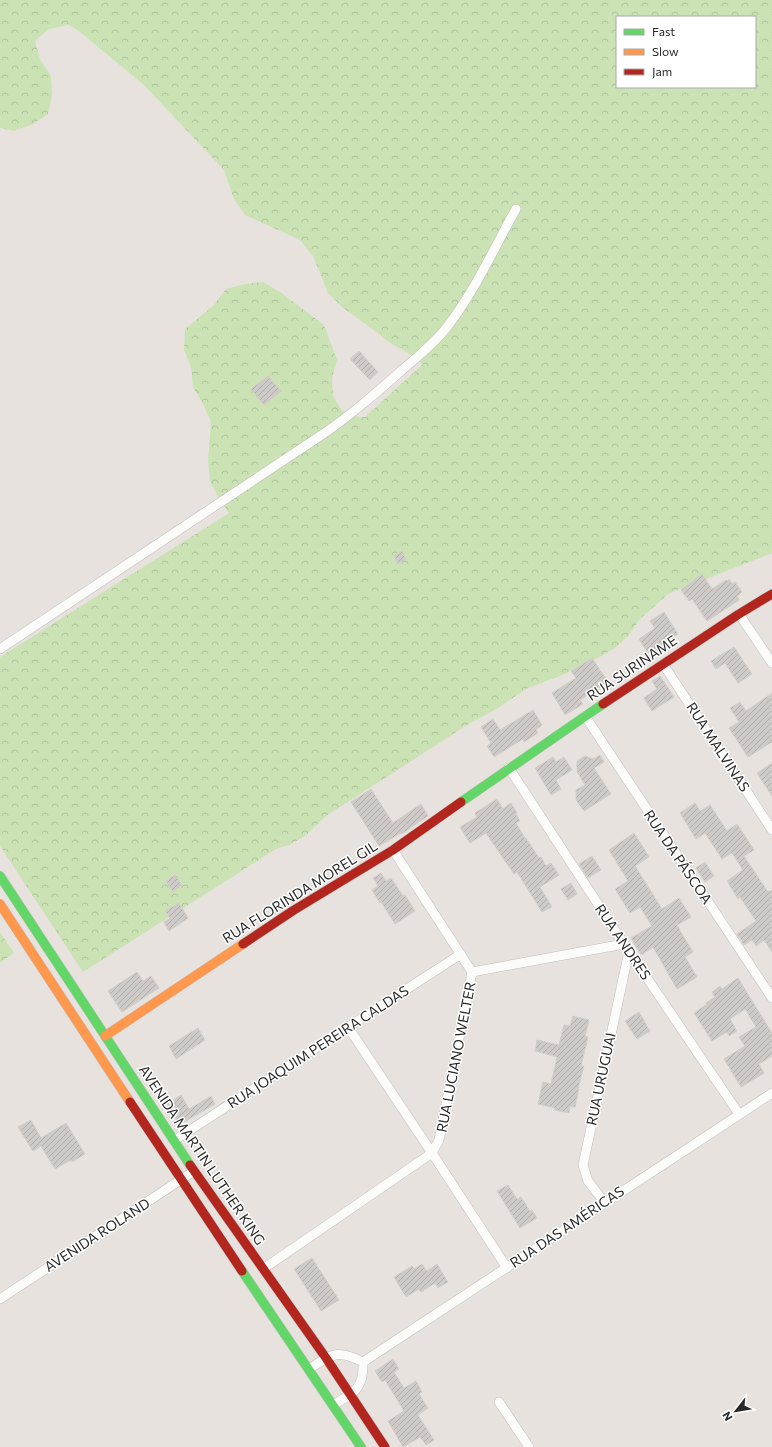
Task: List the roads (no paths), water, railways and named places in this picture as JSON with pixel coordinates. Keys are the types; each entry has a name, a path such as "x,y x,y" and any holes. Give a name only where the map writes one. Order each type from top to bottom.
{"main road":[{"name":"RUA SURINAME","path":"509,768 663,664 772,594"},
{"name":"RUA FLORINDA MOREL GIL","path":"105,1036 294,910 393,850 509,768"},
{"name":"AVENIDA MARTIN LUTHER KING","path":"0,876 194,1171 351,1394 385,1447"},
{"path":"0,904 181,1180 361,1447"}],"street":[{"path":"0,649 323,434 348,417 370,399 430,346 446,327 462,305 516,209"},
{"path":"739,614 772,663"},
{"name":"RUA MALVINAS","path":"663,664 772,830"},
{"name":"RUA DA PÁSCOA","path":"585,716 772,998"},
{"name":"RUA ANDRES","path":"509,768 627,948 739,1114"},
{"name":"RUA LUCIANO WELTER","path":"393,850 472,972 439,1140 432,1153"},
{"path":"472,972 627,948"},
{"name":"RUA URUGUAI","path":"604,1202 588,1181 583,1165 627,948"},
{"name":"RUA JOAQUIM PEREIRA CALDAS","path":"175,1140 461,954"},
{"path":"348,1027 507,1268"},
{"name":"RUA DAS AMÉRICAS","path":"363,1362 507,1268 604,1202 772,1093"},
{"path":"263,1269 432,1153"},
{"name":"AVENIDA ROLAND","path":"0,1299 194,1171"},
{"path":"309,1370 326,1358 338,1354 345,1354 363,1362 362,1380 359,1386 351,1394 333,1405"},
{"path":"499,1402 529,1447"}]}
